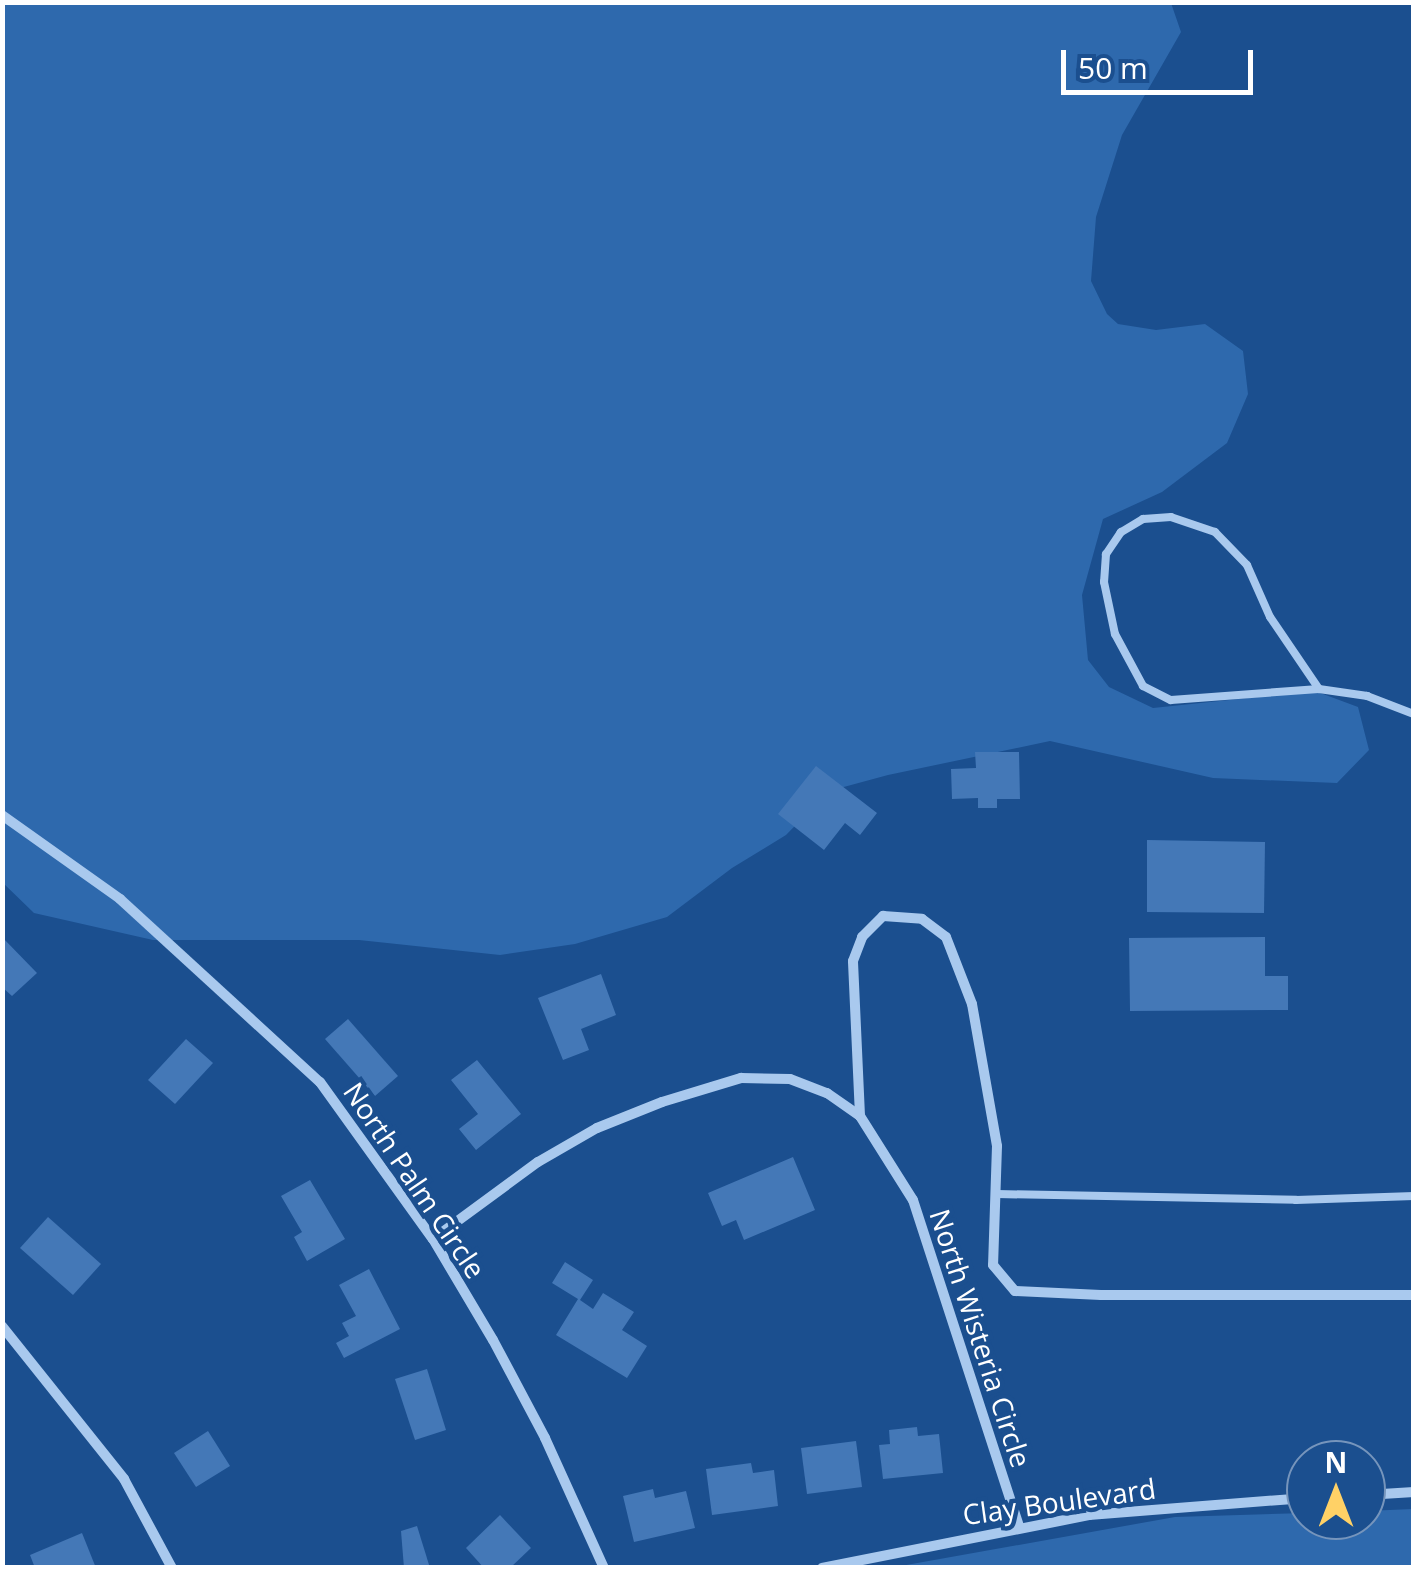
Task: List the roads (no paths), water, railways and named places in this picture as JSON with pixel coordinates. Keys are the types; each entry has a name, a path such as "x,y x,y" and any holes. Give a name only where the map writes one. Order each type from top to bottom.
{"street":[{"name":"North Palm Circle","path":"2,815 120,899 306,1068 360,1133 433,1239 546,1438 604,1568"},
{"path":"860,1116 853,961 862,937 883,916 922,919 946,937 972,1004 997,1146 993,1265 1015,1291 1100,1296 1414,1295"},
{"path":"433,1239 538,1162 597,1128 696,1089 741,1078 790,1079 828,1093 860,1116"},
{"name":"North Wisteria Circle","path":"860,1116 913,1200 1019,1527"},
{"path":"2,1326 124,1479 172,1568"},
{"path":"1386,1494 1414,1492"},
{"name":"Clay Boulevard","path":"822,1568 1089,1516 1286,1500"}],"lane":[{"path":"1319,688 1270,617 1247,565 1216,532 1170,517 1143,519 1121,532 1106,554 1104,582 1115,634 1143,686 1171,700 1319,688 1367,696 1414,714"},
{"path":"996,1194 1296,1200 1414,1196"}]}
